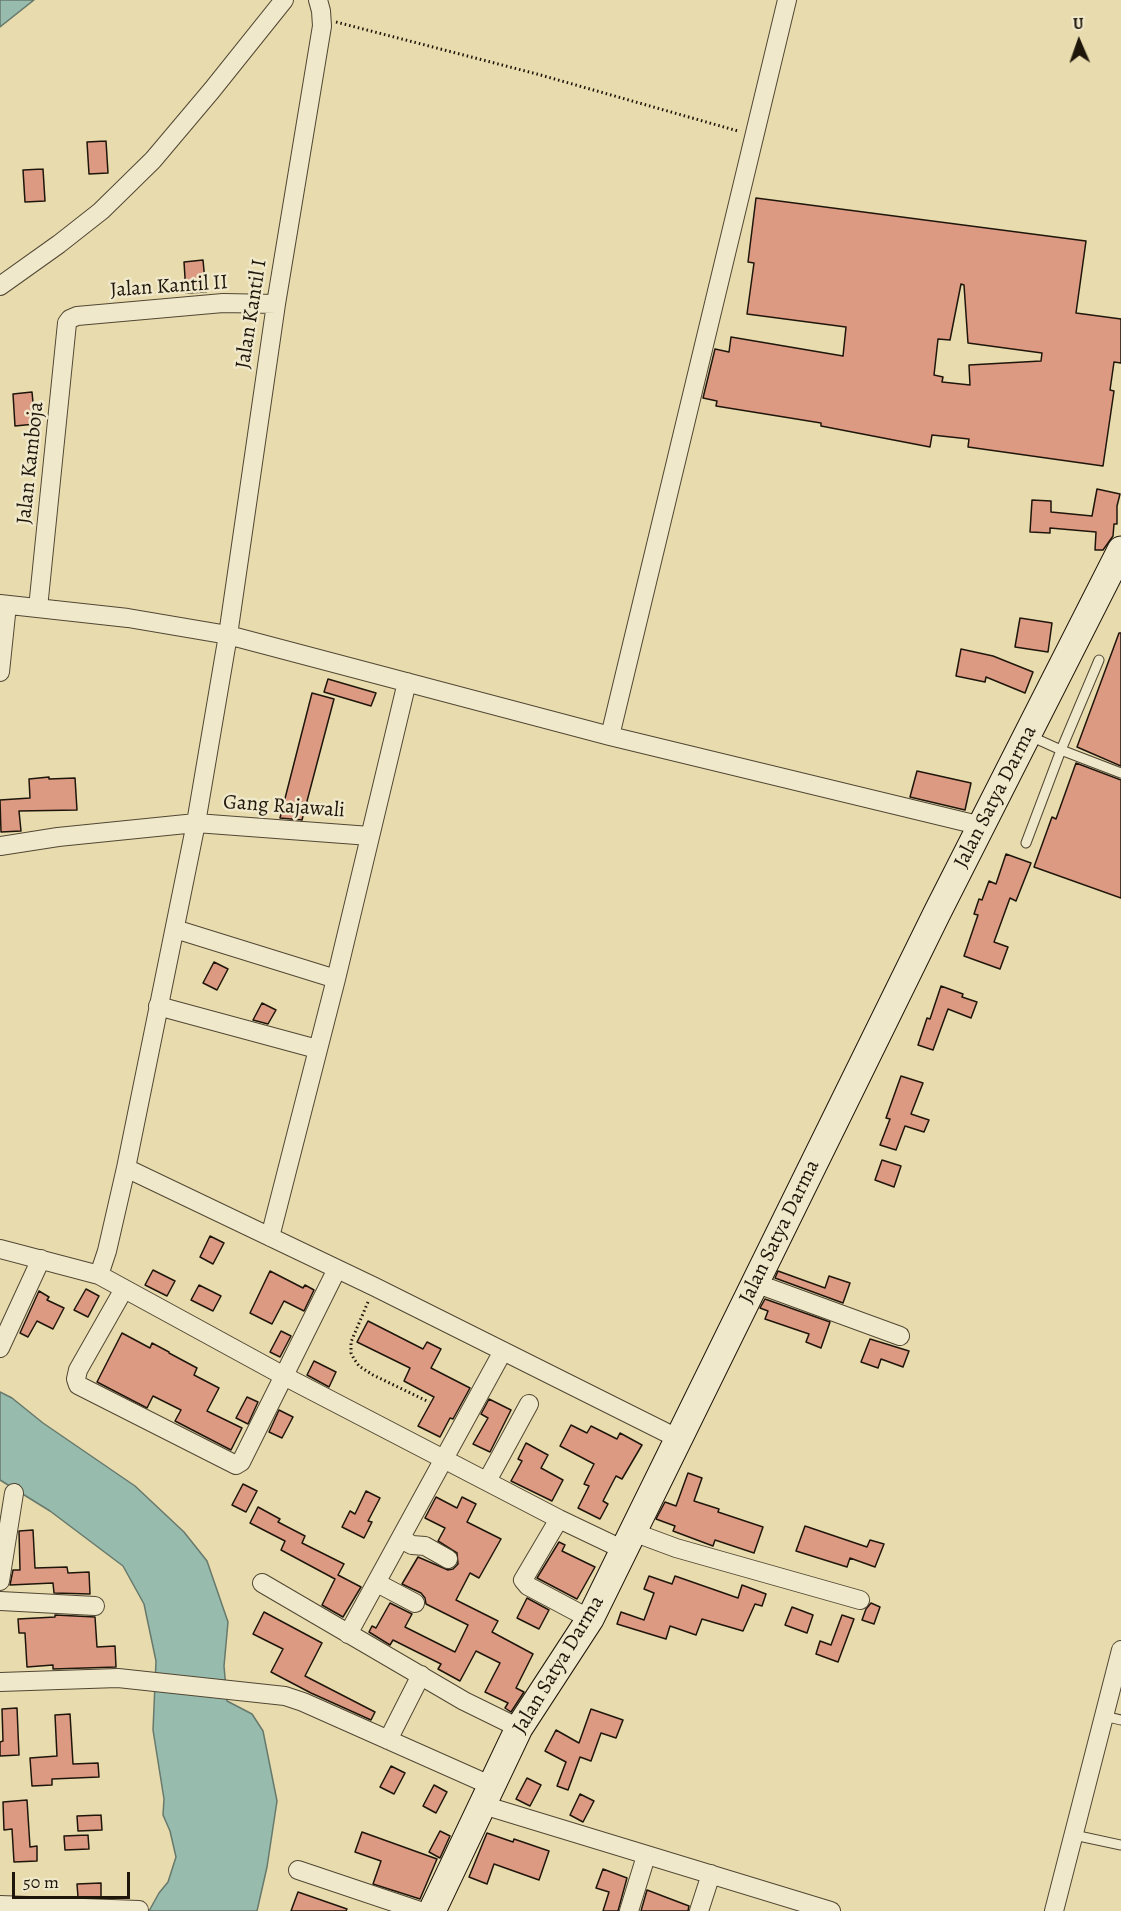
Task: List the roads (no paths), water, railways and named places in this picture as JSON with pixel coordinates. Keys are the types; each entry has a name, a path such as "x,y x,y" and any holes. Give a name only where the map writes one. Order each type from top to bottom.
{"main road":[{"name":"Jalan Satya Darma","path":"432,1911 519,1728 590,1619 1121,550"}],"street":[{"path":"0,286 101,211 153,160 284,0"},
{"path":"610,736 787,0"},
{"name":"Jalan Kantil I","path":"99,1275 107,1251 126,1168 196,823 228,636 320,9"},
{"name":"Jalan Kantil II","path":"67,323 77,316 223,303 276,304"},
{"name":"Jalan Kamboja","path":"38,608 67,323"},
{"path":"0,672 4,605 128,618 228,636 610,736 982,826"},
{"path":"270,1237 336,979 407,682"},
{"name":"Gang Rajawali","path":"0,846 58,837 196,823 370,836"},
{"path":"175,929 336,979"},
{"path":"158,1006 317,1049"},
{"path":"126,1168 375,1287 679,1439"},
{"path":"0,1249 99,1275 284,1376 559,1518 628,1541 676,1548 860,1600"},
{"path":"0,1348 41,1259"},
{"path":"123,1289 78,1370 76,1379 78,1385 236,1465 241,1462 337,1269"},
{"path":"755,1283 900,1336"},
{"path":"348,1634 503,1351"},
{"path":"487,1481 529,1404"},
{"path":"0,1581 2,1549 14,1493"},
{"path":"559,1518 523,1580 528,1586 590,1619"},
{"path":"401,1539 412,1545 425,1546 448,1558"},
{"path":"262,1583 464,1701 519,1728"},
{"path":"377,1583 415,1604"},
{"path":"0,1601 95,1606"},
{"path":"1054,1911 1074,1835 1113,1718 1121,1650"},
{"path":"388,1740 421,1674"},
{"path":"0,1682 118,1678 285,1696 388,1740 488,1795 646,1856 831,1911"},
{"path":"629,1911 646,1856"},
{"path":"298,1870 420,1911"},
{"path":"699,1911 711,1874"},
{"path":"0,1905 139,1910"}],"lane":[{"path":"1026,843 1061,750 1099,660"},
{"path":"1028,735 1121,773"},
{"path":"1074,1835 1121,1845"}]}
